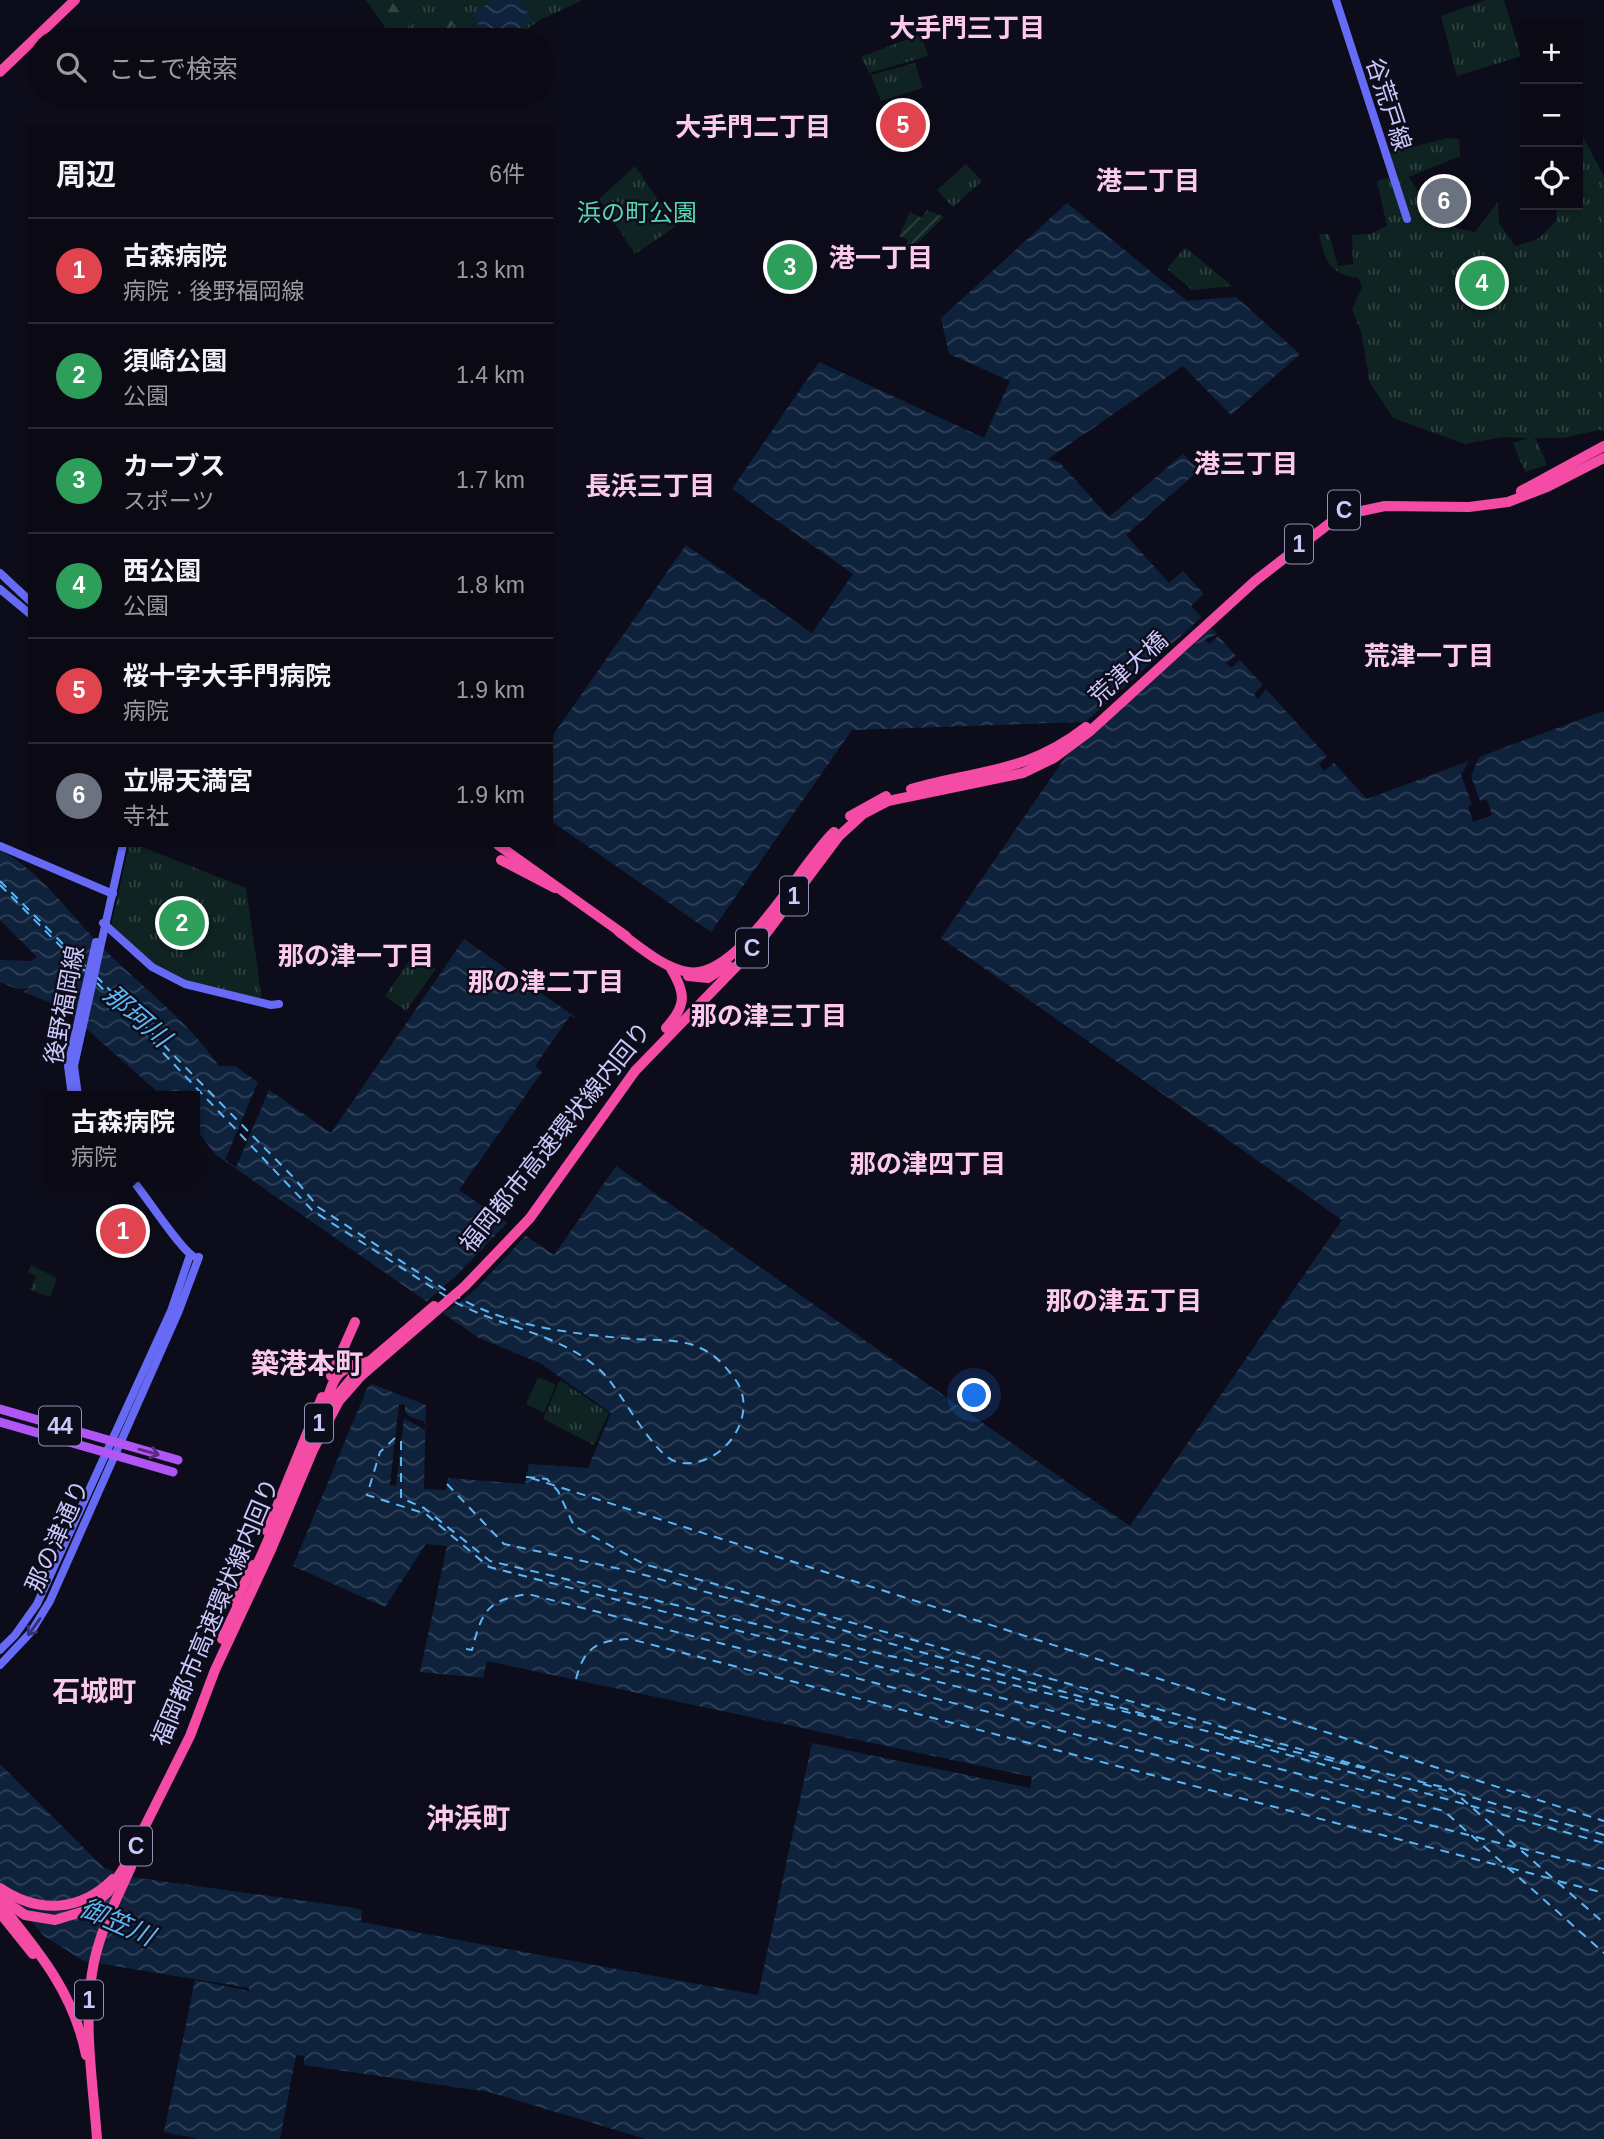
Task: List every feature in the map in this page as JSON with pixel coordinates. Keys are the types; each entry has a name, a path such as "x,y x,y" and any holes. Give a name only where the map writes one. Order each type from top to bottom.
{"highway":[{"path":"46,28 75,0"},
{"path":"0,72 28,45"},
{"path":"1521,491 1604,446"},
{"name":"C","path":"1206,622 1288,545 1342,511 1385,500 1478,501 1521,491 1604,452"},
{"name":"1","path":"1206,622 1322,527 1361,510 1412,505 1469,507 1508,502 1535,493 1604,458"},
{"path":"1412,505 1469,511 1509,507 1549,492 1604,464"},
{"name":"荒津大橋","path":"1074,740 1206,622"},
{"name":"1","path":"439,1310 530,1217 647,1056 723,982 767,933 839,835 863,814 888,801 1033,769 1074,740"},
{"name":"福岡都市高速環状線内回り","path":"98,2139 89,2020 94,1963 108,1918 169,1775 223,1636 330,1403 357,1372 461,1282 526,1213 646,1055 752,948 841,830 860,811 897,793 1021,765 1074,740"},
{"path":"669,966 696,972 726,960 757,927 827,838 861,812 904,793 953,788"},
{"path":"499,847 505,856 669,966 699,979 723,970 787,898 842,824 866,804 897,793"},
{"path":"505,856 565,892 669,966 679,979 684,992 674,1019 616,1089 589,1137"},
{"path":"605,1106 637,1060 674,1019"},
{"name":"C","path":"0,1900 25,1915 48,1920 70,1917 96,1905 125,1866 190,1736 215,1670 332,1413 361,1376 439,1310"},
{"path":"223,1636 355,1322"},
{"path":"215,1670 265,1578 309,1472 317,1436 337,1374 344,1367 381,1357 390,1347 368,1358 341,1362 328,1383"},
{"name":"1","path":"98,2139 90,2020 95,1963 109,1918 190,1736"},
{"name":"C","path":"0,1888 26,1903 49,1907 83,1900 114,1878 134,1846 169,1775"},
{"path":"0,1900 53,1970 70,1999 84,2045 98,2139"},
{"path":"0,1913 54,1982 76,2023 98,2139"}],"main road":[{"name":"谷荒戸線","path":"1336,0 1407,219"},
{"path":"0,573 28,599"},
{"path":"0,589 28,612"},
{"path":"0,846 110,893 120,847"},
{"name":"後野福岡線","path":"71,1091 68,1066 110,893"},
{"path":"103,922 152,967 185,984 271,1005 279,1004"},
{"name":"後野福岡線","path":"77,1091 74,1066 80,1023"},
{"path":"134,1182 195,1256"},
{"path":"141,1182 195,1256"},
{"name":"那の津通り","path":"0,1650 15,1635 37,1604 116,1442 195,1256"},
{"name":"44","path":"0,1409 178,1460"},
{"name":"44","path":"0,1422 173,1472"},
{"name":"那の津通り","path":"0,1665 31,1632 50,1601 111,1453"}],"green space":[{"path":"366,0 583,0 528,28 386,28"},
{"path":"374,0 391,0 411,28 393,28"},
{"path":"1486,0 1504,0 1520,56 1457,76 1441,16"},
{"path":"449,17 454,24 448,28 433,28"},
{"path":"921,34 928,56 869,73 861,57"},
{"path":"915,63 923,88 881,101 871,75"},
{"path":"1583,137 1604,176 1604,431 1563,438 1531,438 1536,439 1547,465 1525,472 1513,443 1528,438 1503,437 1465,444 1393,418 1370,383 1361,332 1352,309 1362,287 1358,278 1341,273 1330,265 1319,234 1329,234 1338,266 1353,264 1352,235 1371,234 1387,226 1377,181 1391,177 1383,155 1447,138 1459,139 1460,156 1409,177 1439,225 1475,232 1498,202 1499,223 1515,246 1538,239 1557,220 1556,210 1583,210"},
{"path":"966,164 982,181 953,207 937,190"},
{"name":"浜の町公園","path":"635,166 676,226 635,254 599,199"},
{"path":"651,204 665,224 638,243 624,223"},
{"path":"927,210 944,217 910,250 905,248 908,240 899,236 910,212 922,218"},
{"path":"1185,247 1232,286 1192,290 1167,269"},
{"path":"129,847 142,847 246,888 262,1001 186,981 153,965 111,926"},
{"path":"414,954 436,969 406,1011 385,996"},
{"path":"31,1265 57,1278 50,1297 30,1290 36,1276 28,1272"},
{"path":"538,1377 556,1385 544,1413 526,1404"},
{"path":"560,1380 609,1413 594,1445 543,1419"}],"water":[{"path":"492,0 519,0 532,19 520,28 481,28 473,15"},
{"path":"1067,203 1187,301 1236,297 1300,354 1231,415 1183,366 1048,459 1060,463 1109,517 1183,454 1199,470 1126,535 1169,583 1183,571 1204,594 1191,606 1217,634 1205,640 1210,644 1218,636 1236,656 1226,663 1231,668 1240,660 1263,685 1254,694 1258,699 1266,689 1327,756 1319,764 1324,771 1334,763 1367,799 1469,761 1461,775 1472,805 1468,807 1473,822 1492,815 1487,799 1480,801 1471,776 1479,757 1603,711 1604,2139 646,2139 489,2092 303,2065 305,2056 296,2055 280,2139 199,2139 164,2132 195,1980 249,1991 249,1988 84,1961 44,1936 0,1884 0,1764 104,1868 132,1877 349,1907 362,1910 361,1922 758,1995 812,1743 1030,1788 1032,1777 487,1661 483,1678 420,1672 447,1546 426,1544 385,1607 293,1566 368,1386 372,1384 426,1405 424,1489 446,1490 448,1478 525,1484 529,1464 588,1468 611,1413 540,1363 479,1338 216,1155 200,1134 200,1091 156,1091 62,1007 23,992 31,988 17,989 0,982 0,960 31,961 37,957 0,920 0,850 43,883 105,950 193,1034 219,1066 235,1066 331,1133 464,939 578,1019 570,1016 535,1066 542,1072 459,1190 554,1255 616,1166 1130,1526 1342,1220 941,938 1086,727 1082,722 852,730 711,932 553,822 553,735 686,545 812,633 853,574 732,489 819,362 984,438 1010,381 949,354 941,318"}],"pier":[{"path":"1204,615 1214,626 1082,744 1059,760 1081,726"},
{"path":"258,1082 269,1090 236,1167 225,1160"},
{"path":"510,1220 528,1233 478,1287 458,1304 439,1314 424,1304 456,1276"},
{"path":"399,1404 405,1405 405,1412 409,1416 425,1422 425,1430 404,1418 396,1486 390,1485"}],"ferry route":[{"path":"0,881 87,968"},
{"path":"0,885 85,971"},
{"path":"96,976 295,1179 318,1207 450,1293"},
{"path":"97,983 199,1091"},
{"path":"200,1092 313,1211 447,1297"},
{"path":"455,1302 492,1319 551,1340 587,1360 611,1382 658,1448 677,1462 693,1463 708,1458 721,1450 740,1424 742,1394 735,1379 716,1358 698,1347 676,1341 610,1337 542,1327 498,1316 458,1297"},
{"path":"395,1438 380,1452 367,1495 426,1514 489,1567 1444,1811 1604,1953"},
{"path":"401,1441 401,1498 424,1508 490,1561 1451,1789 1604,1923"},
{"path":"526,1477 547,1479 558,1491 574,1526 644,1564 1367,1768"},
{"path":"531,1478 1604,1821"},
{"path":"447,1484 504,1544 634,1572 1165,1720"},
{"path":"466,1649 472,1650 479,1626 488,1610 503,1600 528,1594 1515,1847"},
{"path":"576,1679 583,1659 594,1647 609,1641 630,1639 1505,1867"},
{"path":"1224,1737 1604,1843"},
{"path":"1423,1784 1451,1792"},
{"path":"1457,1793 1604,1835"},
{"path":"1520,1848 1604,1869"},
{"path":"1510,1868 1552,1879"},
{"path":"1558,1881 1604,1893"}],"place":[{"name":"桜十字大手門病院","path":"903,125"},
{"name":"立帰天満宮","path":"1444,201"},
{"name":"カーブス","path":"790,267"},
{"name":"西公園","path":"1482,283"},
{"name":"須崎公園","path":"182,923"},
{"name":"古森病院","path":"123,1231"}],"district":[{"name":"大手門三丁目","path":"967,28"},
{"name":"大手門二丁目","path":"753,127"},
{"name":"港二丁目","path":"1148,181"},
{"name":"港一丁目","path":"881,258"},
{"name":"港三丁目","path":"1246,464"},
{"name":"長浜三丁目","path":"650,486"},
{"name":"荒津一丁目","path":"1429,656"},
{"name":"那の津一丁目","path":"356,956"},
{"name":"那の津二丁目","path":"546,982"},
{"name":"那の津三丁目","path":"769,1016"},
{"name":"那の津四丁目","path":"928,1164"},
{"name":"那の津五丁目","path":"1124,1301"},
{"name":"築港本町","path":"307,1363"},
{"name":"石城町","path":"94,1691"},
{"name":"沖浜町","path":"468,1818"}],"water label":[{"name":"那珂川","path":"137,1016"},
{"name":"御笠川","path":"117,1922"}]}
